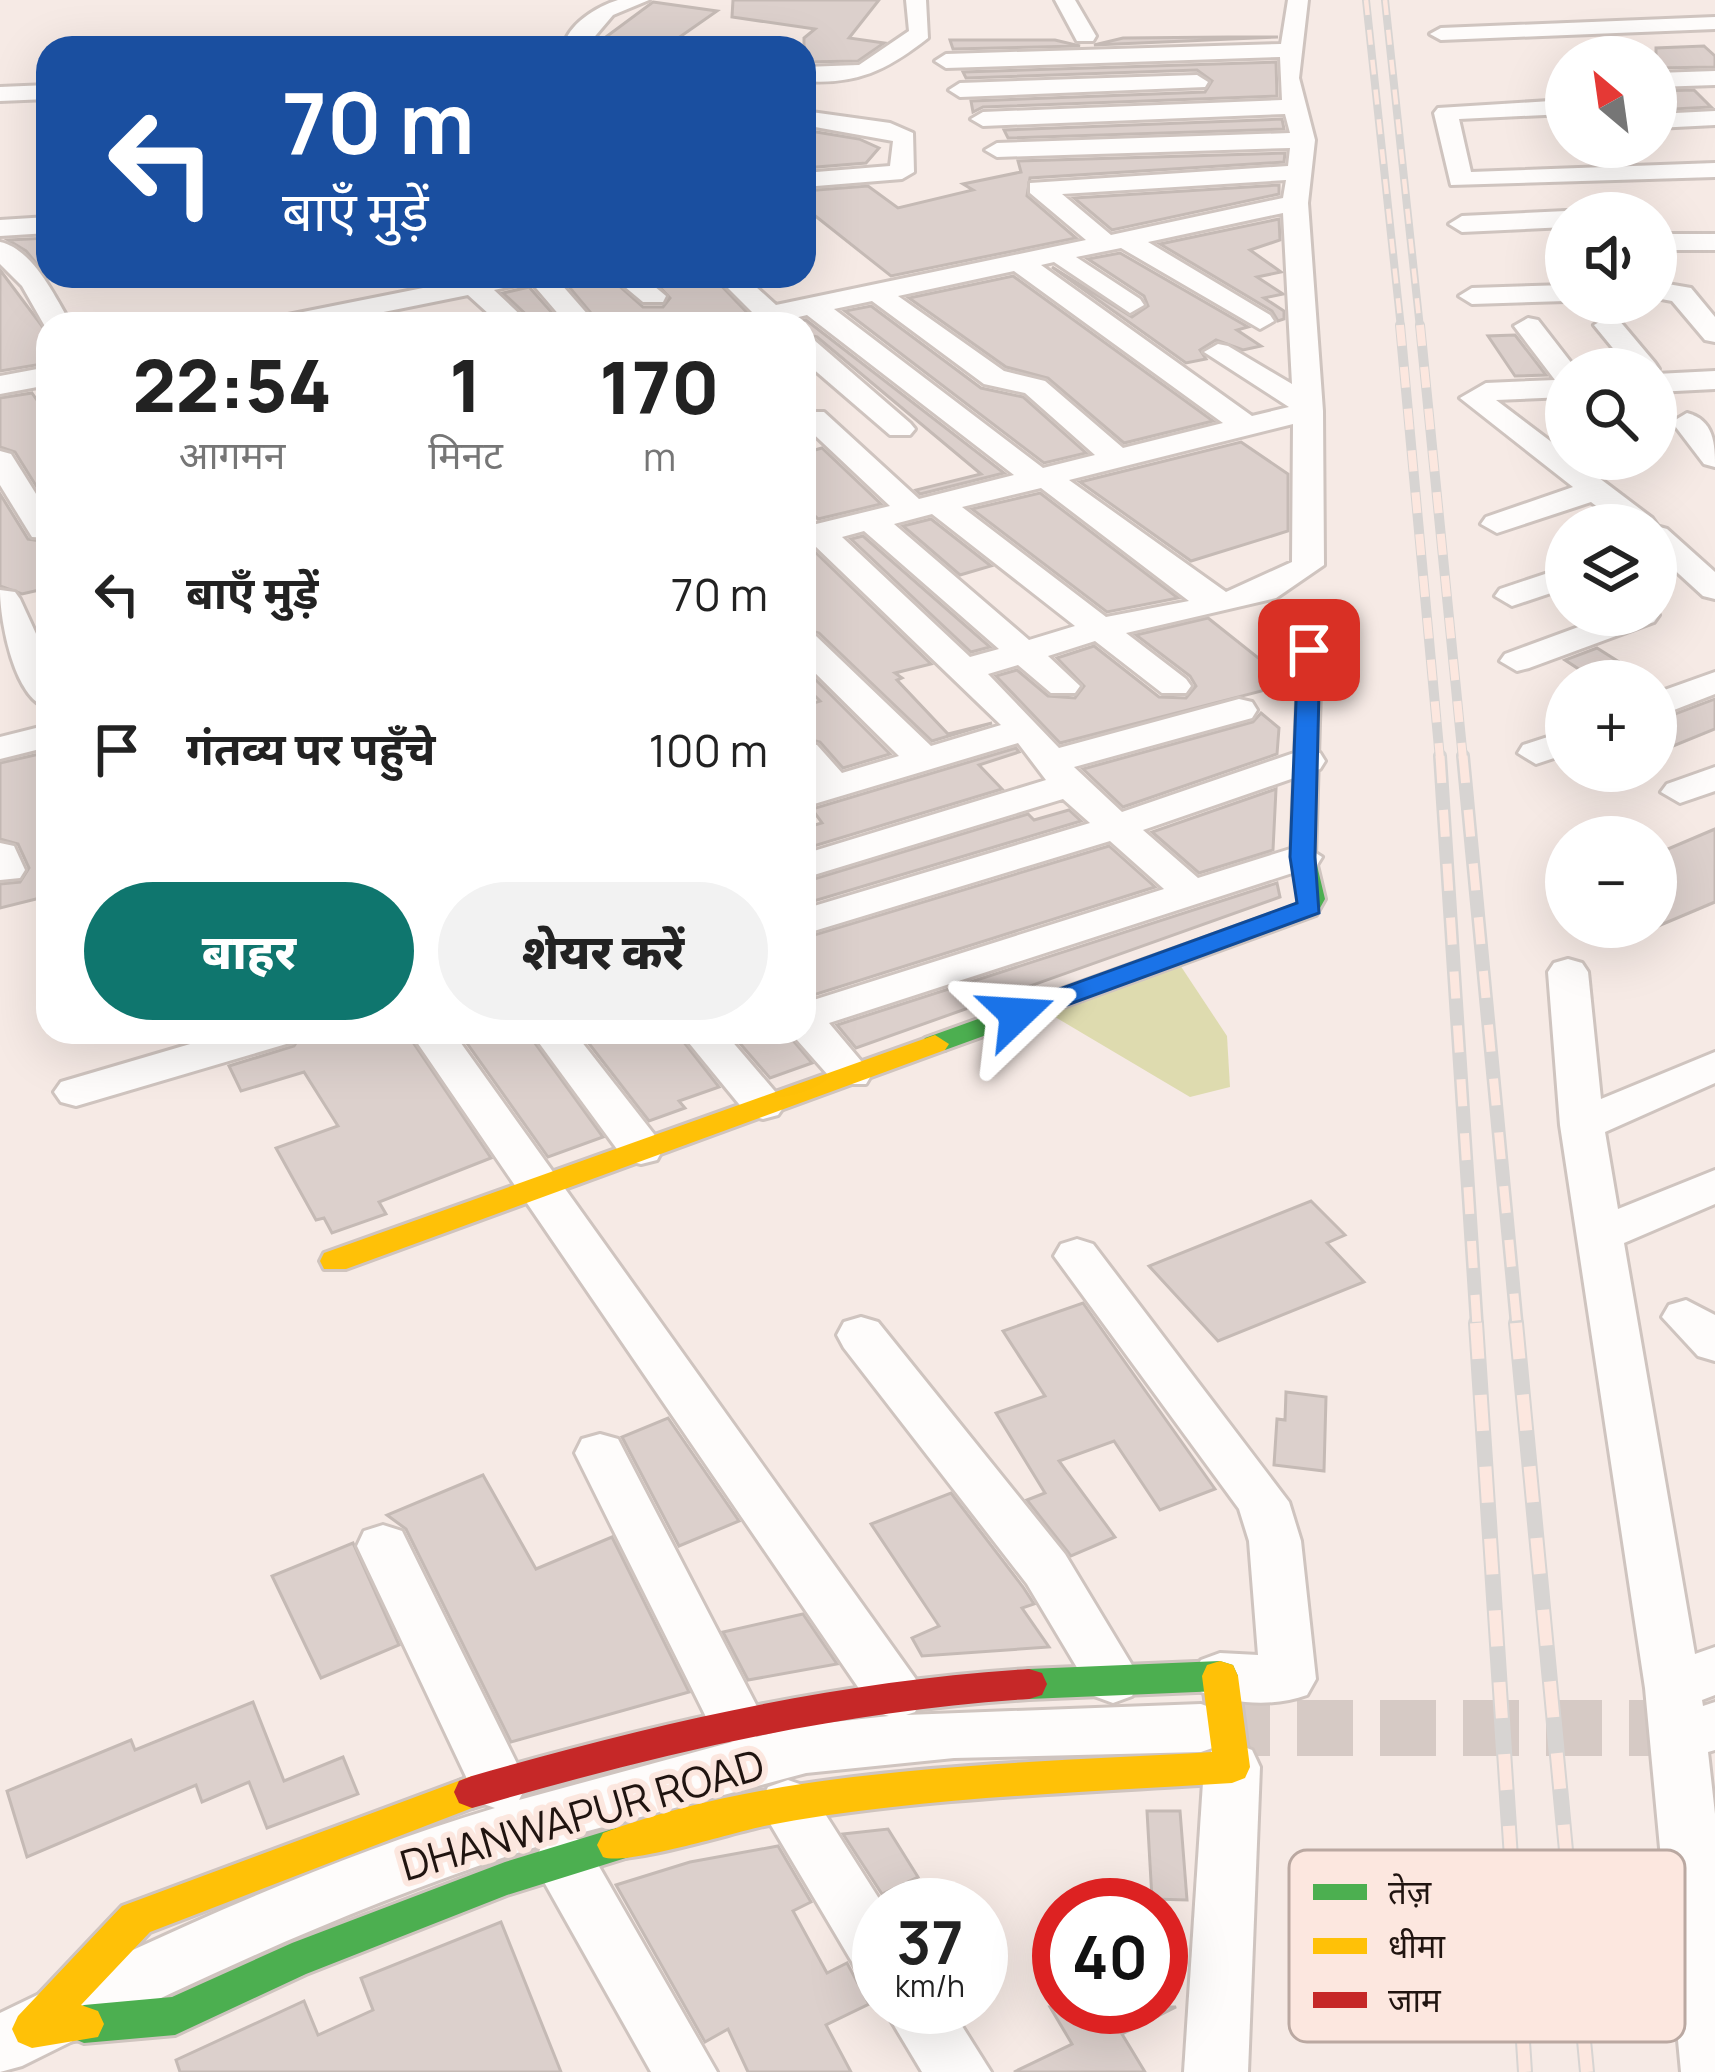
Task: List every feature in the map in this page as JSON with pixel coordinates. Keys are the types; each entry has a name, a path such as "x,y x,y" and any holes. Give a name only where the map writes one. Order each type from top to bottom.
{"street":[{"path":"578,36 606,11 639,0"},
{"path":"916,0 920,33"},
{"path":"1065,0 1085,36"},
{"path":"963,670 1100,628 1214,604 1284,580 1308,565 1307,408 1295,203 1303,172 1303,140 1299,106 1282,69 1298,0"},
{"path":"1706,11 1440,35 1715,45"},
{"path":"816,75 861,77 920,33 1201,35"},
{"path":"946,61 1282,69"},
{"path":"1677,79 1715,78"},
{"path":"960,90 1223,81"},
{"path":"1511,87 1545,86"},
{"path":"0,94 36,92"},
{"path":"1677,102 1715,100"},
{"path":"983,119 1299,106"},
{"path":"1545,107 1450,111 1445,116 1460,180 1715,170"},
{"path":"1677,120 1715,118"},
{"path":"816,120 890,130 905,138 902,172 816,179"},
{"path":"1448,129 1545,125"},
{"path":"997,150 1303,140"},
{"path":"1677,143 1715,141"},
{"path":"1454,155 1516,152"},
{"path":"1260,321 1114,240 1039,189 1049,184 1303,172"},
{"path":"1138,200 1177,228"},
{"path":"794,312 1295,203"},
{"path":"1462,224 1545,220"},
{"path":"0,228 36,226"},
{"path":"1677,242 1715,242"},
{"path":"1466,252 1545,248"},
{"path":"1,250 36,287"},
{"path":"1051,253 1130,305"},
{"path":"1018,261 1246,427"},
{"path":"326,312 404,288"},
{"path":"486,288 505,312"},
{"path":"550,288 572,312"},
{"path":"642,288 653,296"},
{"path":"741,288 766,312"},
{"path":"876,292 994,378 1035,387 1118,460"},
{"path":"1677,293 1715,334"},
{"path":"1472,296 1545,294"},
{"path":"811,305 1214,604"},
{"path":"1609,325 1628,348"},
{"path":"1528,326 1545,348"},
{"path":"1218,352 1307,408"},
{"path":"816,356 900,429"},
{"path":"0,385 36,378"},
{"path":"1677,382 1715,380"},
{"path":"1545,389 1486,392 1475,398 1545,452"},
{"path":"816,534 1307,408"},
{"path":"816,420 927,508 1100,628 1174,686"},
{"path":"1687,422 1715,458"},
{"path":"0,460 36,519"},
{"path":"1581,480 1612,504"},
{"path":"1497,524 1594,490"},
{"path":"870,520 1063,686"},
{"path":"816,539 1026,729 1061,773 1188,890"},
{"path":"1677,556 1715,589 1677,603"},
{"path":"1512,596 1545,584"},
{"path":"2,599 36,671"},
{"path":"335,1261 1307,910 1312,899 1303,857 1311,623"},
{"path":"1517,662 1586,636"},
{"path":"816,655 925,760"},
{"path":"1677,697 1715,682"},
{"path":"816,862 1239,710"},
{"path":"819,791 1026,729"},
{"path":"0,748 36,739"},
{"path":"816,918 1119,826 1307,761"},
{"path":"816,1016 1188,890 1303,857"},
{"path":"1568,972 1582,1125 1600,1235 1703,1703 1713,2072"},
{"path":"816,1034 851,1074"},
{"path":"76,1092 238,1044"},
{"path":"439,1044 895,1695"},
{"path":"561,1044 641,1149"},
{"path":"711,1044 763,1105"},
{"path":"1582,1125 1715,1066"},
{"path":"1600,1235 1715,1186"},
{"name":"DHANWAPUR ROAD","path":"16,2037 202,1945 429,1854 632,1791 806,1749 954,1734 1218,1724 1288,1678 1275,1541 1263,1502 1077,1256"},
{"path":"861,1335 1046,1569 1113,1680"},
{"path":"600,1454 736,1720"},
{"path":"383,1546 498,1784"},
{"path":"16,2037 136,1919 498,1784 667,1734 816,1703 1113,1680 1218,1724"},
{"path":"16,2037 175,2016 292,1961 564,1861 689,1823 1218,1724"},
{"path":"1216,2072 1218,1724"},
{"path":"788,1805 852,1908"},
{"path":"564,1861 685,2072"},
{"path":"933,2034 959,2072"}],"shaded area":[{"path":"1180,965 1227,1036 1230,1087 1190,1097 1045,1011"}],"building":[{"path":"733,0 879,0 849,38 884,43 858,61 816,62 816,36 806,36 815,29 732,17"},
{"path":"653,2 717,11 681,36 607,36"},
{"path":"1278,37 1094,45 1123,38"},
{"path":"950,40 1055,40 1080,46 953,49"},
{"path":"1704,46 1715,56 1715,67 1677,68 1677,47"},
{"path":"1276,62 1277,96 983,107 973,112 971,101 1205,92 1212,81 1197,70 966,78 963,72"},
{"path":"1677,90 1694,90 1711,107 1677,109"},
{"path":"1282,119 1284,129 1008,138 1004,130"},
{"path":"816,132 859,139 879,148 866,163 816,167"},
{"path":"1285,153 1284,162 1030,178 1027,196 1076,238 891,276 816,217 816,190 868,186 898,208 973,190 963,184 1021,172 1018,161"},
{"path":"1279,185 1279,194 1112,230 1074,198"},
{"path":"1279,219 1280,240 1250,250 1281,272 1257,277 1283,294 1264,298 1284,311 1284,319 1278,321 1272,311 1160,244"},
{"path":"36,239 36,263 26,251 8,240"},
{"path":"1120,253 1248,327 1237,330 1261,346 1243,350 1216,340 1200,350 1206,359 1186,363 1052,267 1132,317 1148,306 1144,296 1088,259"},
{"path":"0,270 36,318 36,365 0,371"},
{"path":"1013,276 1213,421 1124,443 1048,378 1006,367 909,298"},
{"path":"530,288 551,312 523,312 503,293"},
{"path":"570,288 622,288 643,307 663,307 670,298 660,288 724,288 746,312 590,312"},
{"path":"871,306 981,388 1023,397 1086,453 1044,463 845,311"},
{"path":"816,328 1004,473 920,494 916,490 981,474 817,337"},
{"path":"1515,335 1545,375 1515,376 1488,336"},
{"path":"32,393 36,399 36,486 15,452 0,447 0,398"},
{"path":"1241,442 1288,474 1288,531 1191,561 1080,482"},
{"path":"822,448 881,504 818,519 816,450"},
{"path":"1040,493 1178,598 1107,612 972,509"},
{"path":"0,494 28,539 36,540 36,591 22,594 0,586"},
{"path":"931,519 991,566 960,575 903,526"},
{"path":"863,536 990,647 971,652 851,539"},
{"path":"816,553 931,664 895,673 948,734 992,723 932,741 819,633"},
{"path":"1208,618 1262,661 1282,657 1281,686 1060,743 996,676 1017,670 1048,696 1075,698 1084,686 1057,658 1094,646 1159,697 1186,698 1196,686 1190,676 1136,635"},
{"path":"1597,648 1616,660 1565,660"},
{"path":"816,680 890,754 843,768 816,741 816,702 820,701"},
{"path":"1715,699 1715,729 1677,744 1677,713"},
{"path":"1261,713 1279,728 1277,754 1123,807 1083,769 1253,722"},
{"path":"1016,748 1019,752 979,765 1002,789 816,845 816,825 822,823 816,808"},
{"path":"36,755 36,899 0,908 0,884 20,882 29,868 18,844 0,839 0,763"},
{"path":"1276,789 1273,850 1199,873 1152,832"},
{"path":"1069,810 1081,821 816,900 816,878 1028,814 1034,820"},
{"path":"1715,829 1715,902 1677,918 1677,845"},
{"path":"1109,846 1155,887 816,994 816,934"},
{"path":"1277,883 1280,897 856,1048 837,1025"},
{"path":"414,1044 491,1158 379,1202 386,1214 332,1233 324,1218 316,1220 276,1148 338,1126 304,1072 241,1091 229,1066 294,1046"},
{"path":"468,1044 536,1044 603,1137 548,1157"},
{"path":"589,1044 685,1044 719,1087 679,1101 685,1108 649,1121"},
{"path":"740,1044 796,1044 812,1063 770,1078"},
{"path":"1311,1201 1345,1235 1327,1243 1364,1282 1218,1341 1149,1266"},
{"path":"1083,1303 1215,1489 1160,1510 1114,1441 1059,1461 1115,1537 1071,1556 1027,1500 1045,1493 996,1413 1045,1396 1003,1331"},
{"path":"1286,1392 1326,1397 1324,1471 1274,1465 1277,1419 1285,1420"},
{"path":"668,1418 739,1521 679,1546 622,1437"},
{"path":"483,1475 536,1569 612,1537 689,1692 511,1742 406,1529 387,1515"},
{"path":"951,1493 1034,1604 1022,1608 1049,1647 922,1656 912,1638 939,1626 871,1524"},
{"path":"353,1543 399,1645 321,1678 272,1576"},
{"path":"803,1614 837,1664 748,1680 723,1632"},
{"path":"253,1702 284,1781 343,1757 358,1794 267,1828 249,1782 202,1802 196,1785 27,1857 7,1791 131,1740 135,1750"},
{"path":"1147,1811 1180,1811 1185,1878 1151,1878"},
{"path":"888,1829 918,1877 872,1878 843,1834"},
{"path":"778,1846 811,1902 793,1911 827,1973 847,1963 852,1972 852,2012 826,2025 851,2072 748,2072 728,2029 705,2042 616,1885 690,1862"},
{"path":"501,1922 561,2072 180,2072 176,2060 304,2001 318,2035 373,2010 361,1978"},
{"path":"1066,2034 1122,2034 1145,2072 1014,2072 1072,2044"}],"tunnel":[{"path":"1214,1728 1704,1728"}],"railway":[{"path":"1366,0 1401,328"},
{"path":"1385,0 1420,328"},
{"path":"1400,325 1440,759"},
{"path":"1420,325 1463,759"},
{"path":"1440,756 1477,1326"},
{"path":"1463,756 1517,1326"},
{"path":"1476,1323 1510,1850"},
{"path":"1516,1323 1566,1850"},
{"path":"1523,2042 1525,2072"},
{"path":"1584,2042 1587,2072"}],"traffic: fast":[{"path":"935,1044 1307,910 1312,899 1303,857 1311,623"},
{"path":"1029,1684 1220,1676"},
{"path":"84,2024 175,2016 292,1961 505,1879 616,1845"}],"traffic: slow":[{"path":"335,1261 935,1044"},
{"path":"616,1845 691,1825 844,1797 1232,1767 1220,1676"},
{"path":"84,2024 32,2029 136,1919 472,1792"}],"traffic: jam":[{"path":"472,1792 747,1720 886,1697 1029,1684"}],"route":[{"path":"1017,1014 1310,907 1303,857 1309,650"}]}
